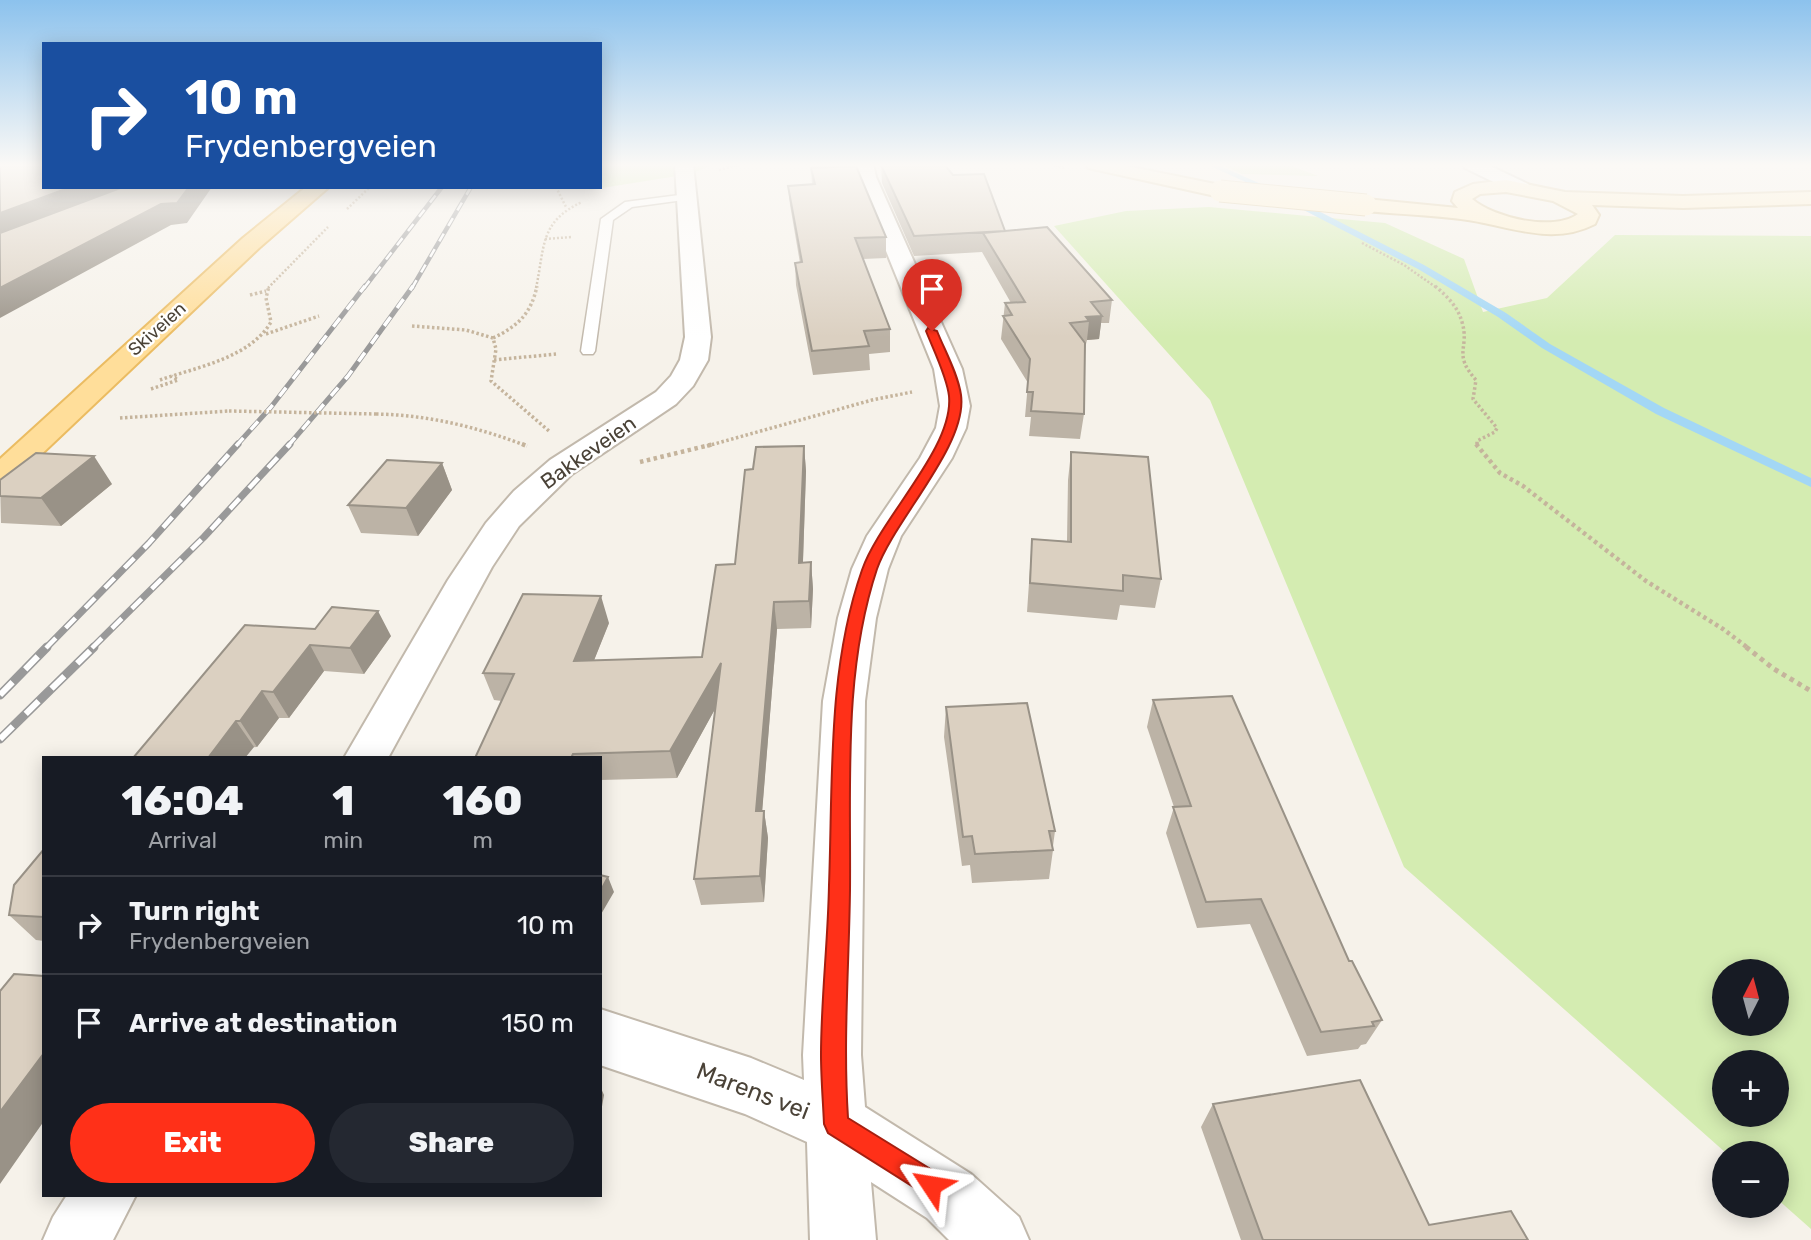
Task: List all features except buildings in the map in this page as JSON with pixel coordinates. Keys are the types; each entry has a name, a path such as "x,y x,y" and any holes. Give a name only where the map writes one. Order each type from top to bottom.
{"main road":[{"name":"Skiveien","path":"0,476 242,251 277,222"},
{"path":"1507,222 1555,228 1582,222"}],"street":[{"name":"Bakkeveien","path":"367,756 478,559 506,520 564,455 669,394 687,377 697,358 698,337 689,222"},
{"path":"842,1240 832,1055 844,701 857,618 870,569 884,536 936,458 951,428 956,406 952,384 885,222"},
{"name":"Marens vei","path":"602,1038 751,1087 836,1124 949,1196 996,1240"},
{"path":"76,1240 103,1197"}],"lane":[{"path":"588,351 607,222"}],"path":[{"path":"242,298 266,291 274,279 333,222"},
{"path":"1359,241 1424,277 1455,306 1464,331 1465,345 1461,354 1463,365 1476,380 1473,399 1497,428 1495,432 1477,441 1476,445 1493,467 1523,486 1663,593 1723,629 1774,669 1811,691"},
{"path":"265,335 271,322 266,291"},
{"path":"156,381 246,347 265,335 319,316"},
{"path":"412,326 466,330 486,334 496,342 491,381 549,431 564,455"},
{"path":"494,360 588,351"},
{"path":"171,383 178,380 172,376"},
{"path":"115,416 133,418 229,411 410,414 461,422 564,455 618,461 649,461 872,400 952,384"}],"green space":[{"path":"1074,222 1385,223 1464,259 1483,312 1547,298 1615,235 1811,236 1811,1229 1789,1210 1789,1141 1712,1141 1404,867 1210,400 1054,226"}],"waterway":[{"path":"1334,222 1421,267 1502,315 1546,346 1660,411 1811,483"}],"railway":[{"path":"364,288 415,222"},
{"path":"412,288 451,222"},
{"path":"236,446 271,407 365,286"},
{"path":"288,446 348,376 413,286"},
{"path":"46,648 149,543 238,444"},
{"path":"92,648 204,537 290,444"},
{"path":"0,695 47,647"},
{"path":"0,739 94,647"}],"route":[{"path":"931,1185 836,1124 832,1055 844,701 857,618 870,569 884,536 936,458 954,418 955,395 948,369 932,331"}]}
